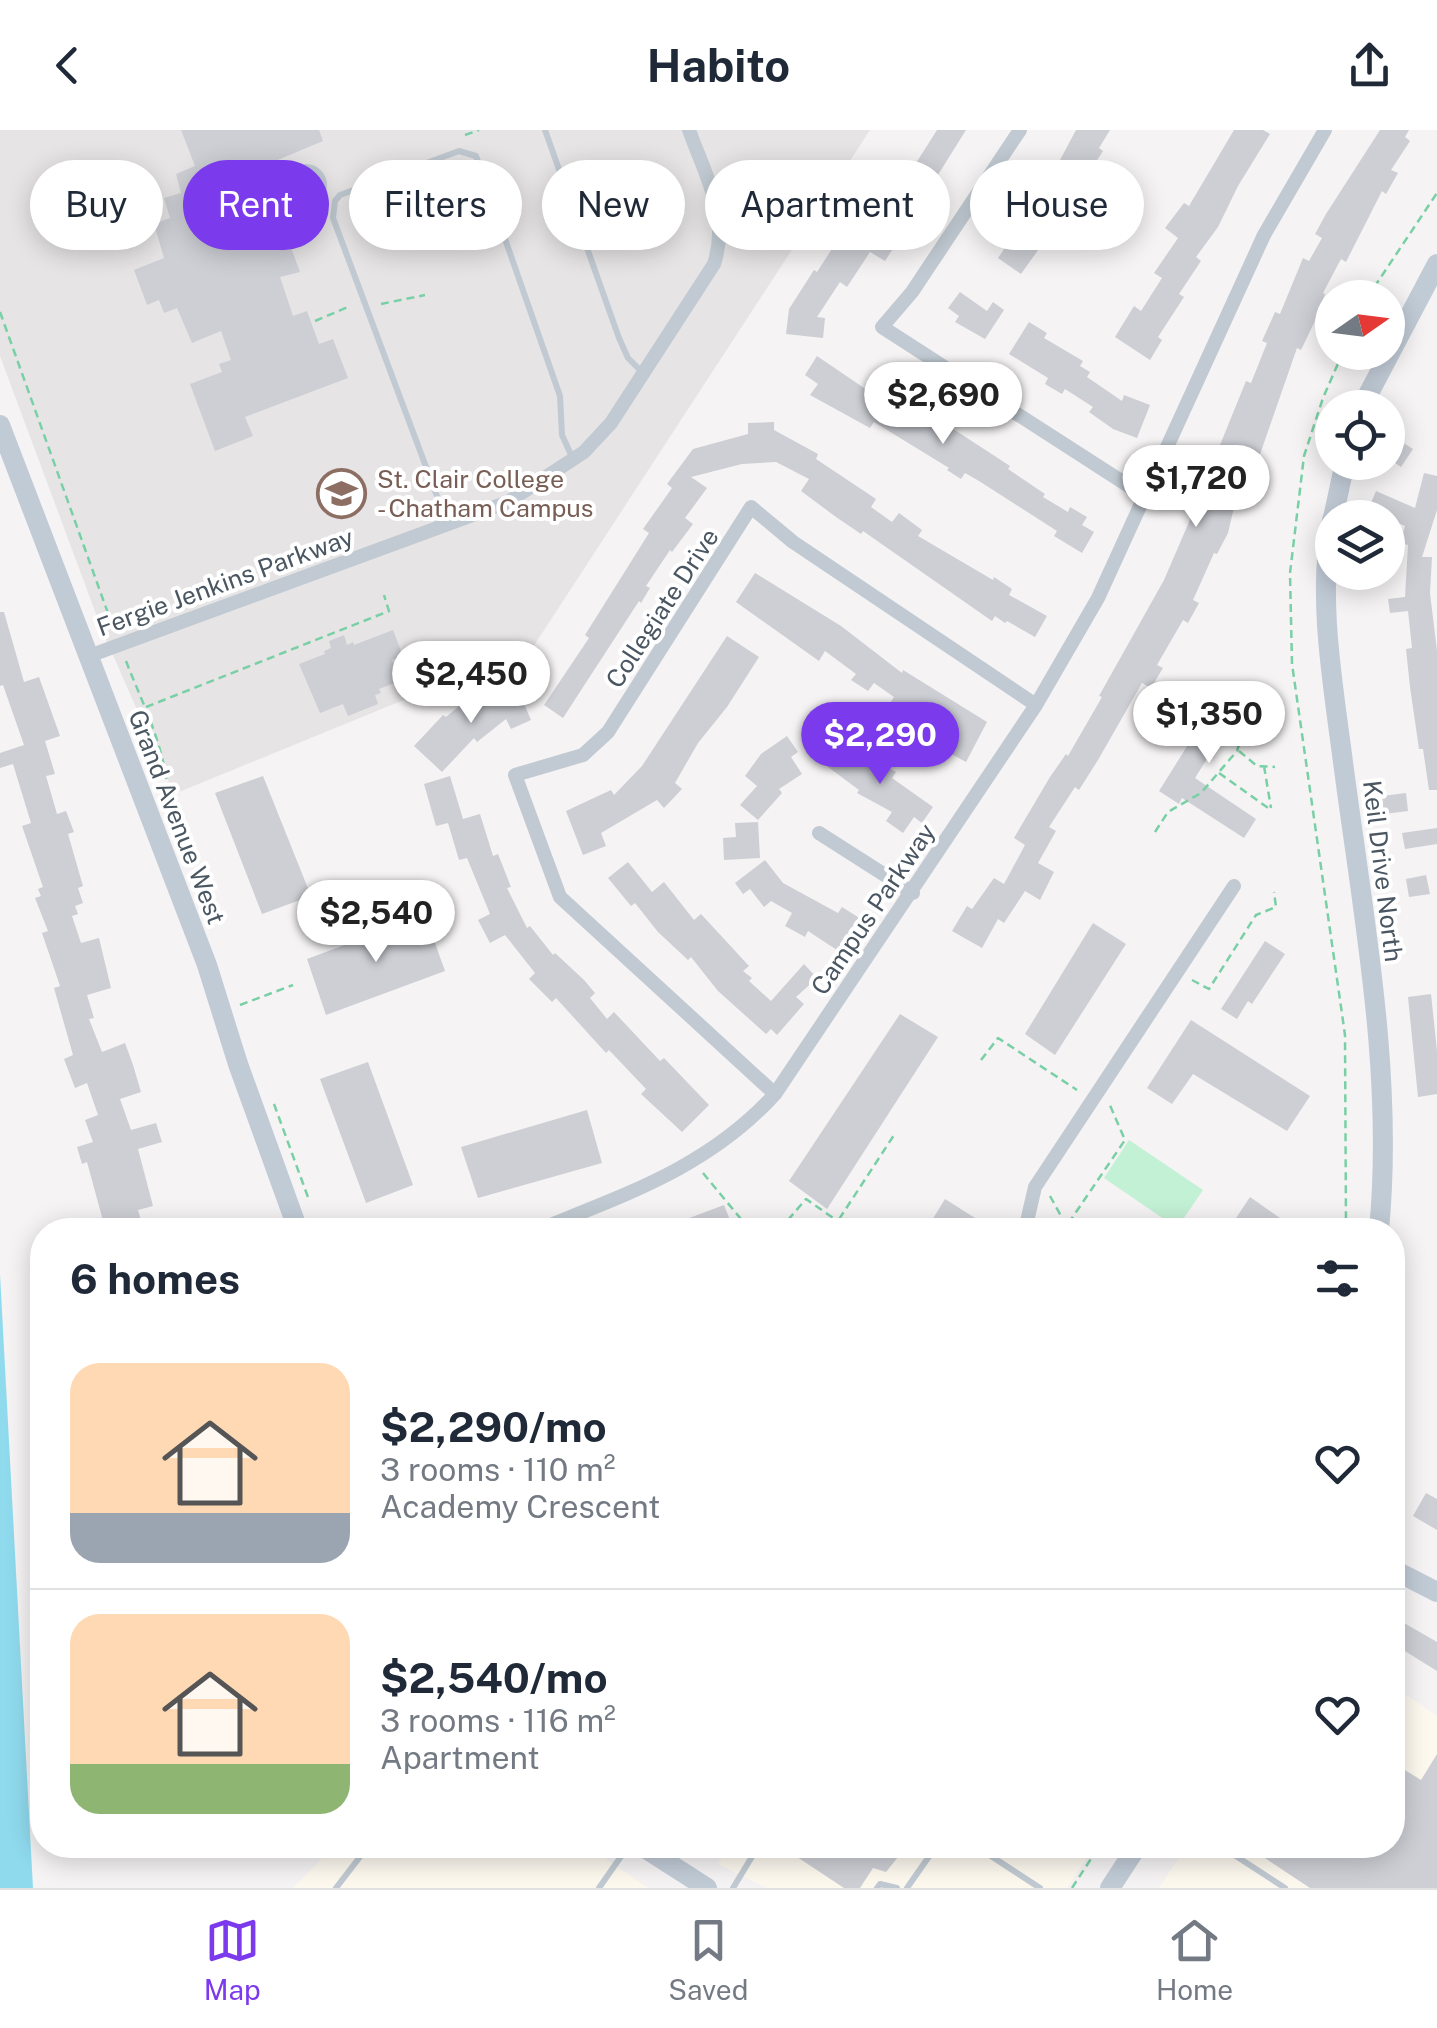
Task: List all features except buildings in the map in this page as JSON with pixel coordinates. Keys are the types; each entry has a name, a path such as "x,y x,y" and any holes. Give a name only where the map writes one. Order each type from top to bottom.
{"street":[{"name":"Fergie Jenkins Parkway","path":"89,656 508,502 573,459 612,423 714,264 722,231 719,212 689,130"},
{"path":"1020,130 912,292 882,328 1146,497"},
{"name":"Campus Parkway","path":"567,1218 671,1175 746,1126 775,1094 1036,706 1098,598 1264,235 1325,130"},
{"path":"1370,390 1437,264"},
{"name":"Grand Avenue West","path":"0,425 207,965 294,1218"},
{"name":"Collegiate Drive","path":"775,1094 560,897 515,775 583,755 608,732 751,507 793,542 1036,706"},
{"name":"Keil Drive North","path":"1330,590 1328,638 1378,1035 1385,1172 1381,1218"},
{"path":"819,833 913,893"},
{"path":"1028,1218 1040,1180 1234,886"},
{"path":"1405,1576 1437,1592"},
{"path":"660,1858 707,1888"},
{"path":"1110,1888 1130,1858"}],"lane":[{"path":"545,130 619,338 628,358 643,374"},
{"path":"447,524 333,218 335,201 340,195 460,151 476,156 560,396 562,435 573,459"},
{"path":"303,168 316,170 325,183 322,195 306,204 293,198 288,187 292,174 303,168"},
{"path":"329,198 335,201"},
{"path":"336,1888 359,1858"},
{"path":"599,1888 620,1858"},
{"path":"733,1888 751,1858"},
{"path":"907,1888 928,1858"},
{"path":"994,1858 1040,1888"},
{"path":"1238,1858 1285,1888"},
{"path":"877,1888 880,1884 897,1888"}],"path":[{"path":"465,135 479,130"},
{"path":"1379,280 1437,193"},
{"path":"379,304 425,294"},
{"path":"314,321 348,307"},
{"path":"0,312 168,771 168,819"},
{"path":"1335,370 1304,456 1290,573 1292,664 1344,1035 1346,1218"},
{"path":"144,708 390,611 384,595"},
{"path":"1156,832 1168,812 1201,793 1237,750 1243,732 1257,719 1270,734"},
{"path":"1237,750 1257,766 1275,766"},
{"path":"1218,773 1271,810 1264,766"},
{"path":"1188,978 1209,989 1256,915 1276,908 1274,892"},
{"path":"235,995 238,1005 294,985"},
{"path":"981,1060 998,1038 1078,1091"},
{"path":"271,1096 309,1201"},
{"path":"1071,1218 1125,1140 1109,1102"},
{"path":"841,1218 896,1132"},
{"path":"694,1161 740,1218"},
{"path":"1040,1180 1065,1218"},
{"path":"790,1218 806,1199 832,1218"},
{"path":"1072,1888 1092,1858"}],"shaded area":[{"name":"St. Clair College - Chatham Campus","path":"0,130 870,130 850,160 705,160 705,250 792,250 533,647 174,794 102,630 0,356"},
{"path":"1405,1694 1437,1716 1437,1888 1159,1888 1179,1858 1405,1858"},
{"path":"322,1858 605,1858 648,1888 293,1888"},
{"path":"722,1858 1087,1858 1067,1888 767,1888 718,1864"}],"green space":[{"path":"1129,1140 1203,1190 1184,1218 1162,1218 1104,1178"}],"water":[{"path":"0,1274 33,1888 0,1888"}],"place":[{"name":"St. Clair College - Chatham Campus","path":"342,493"}]}
